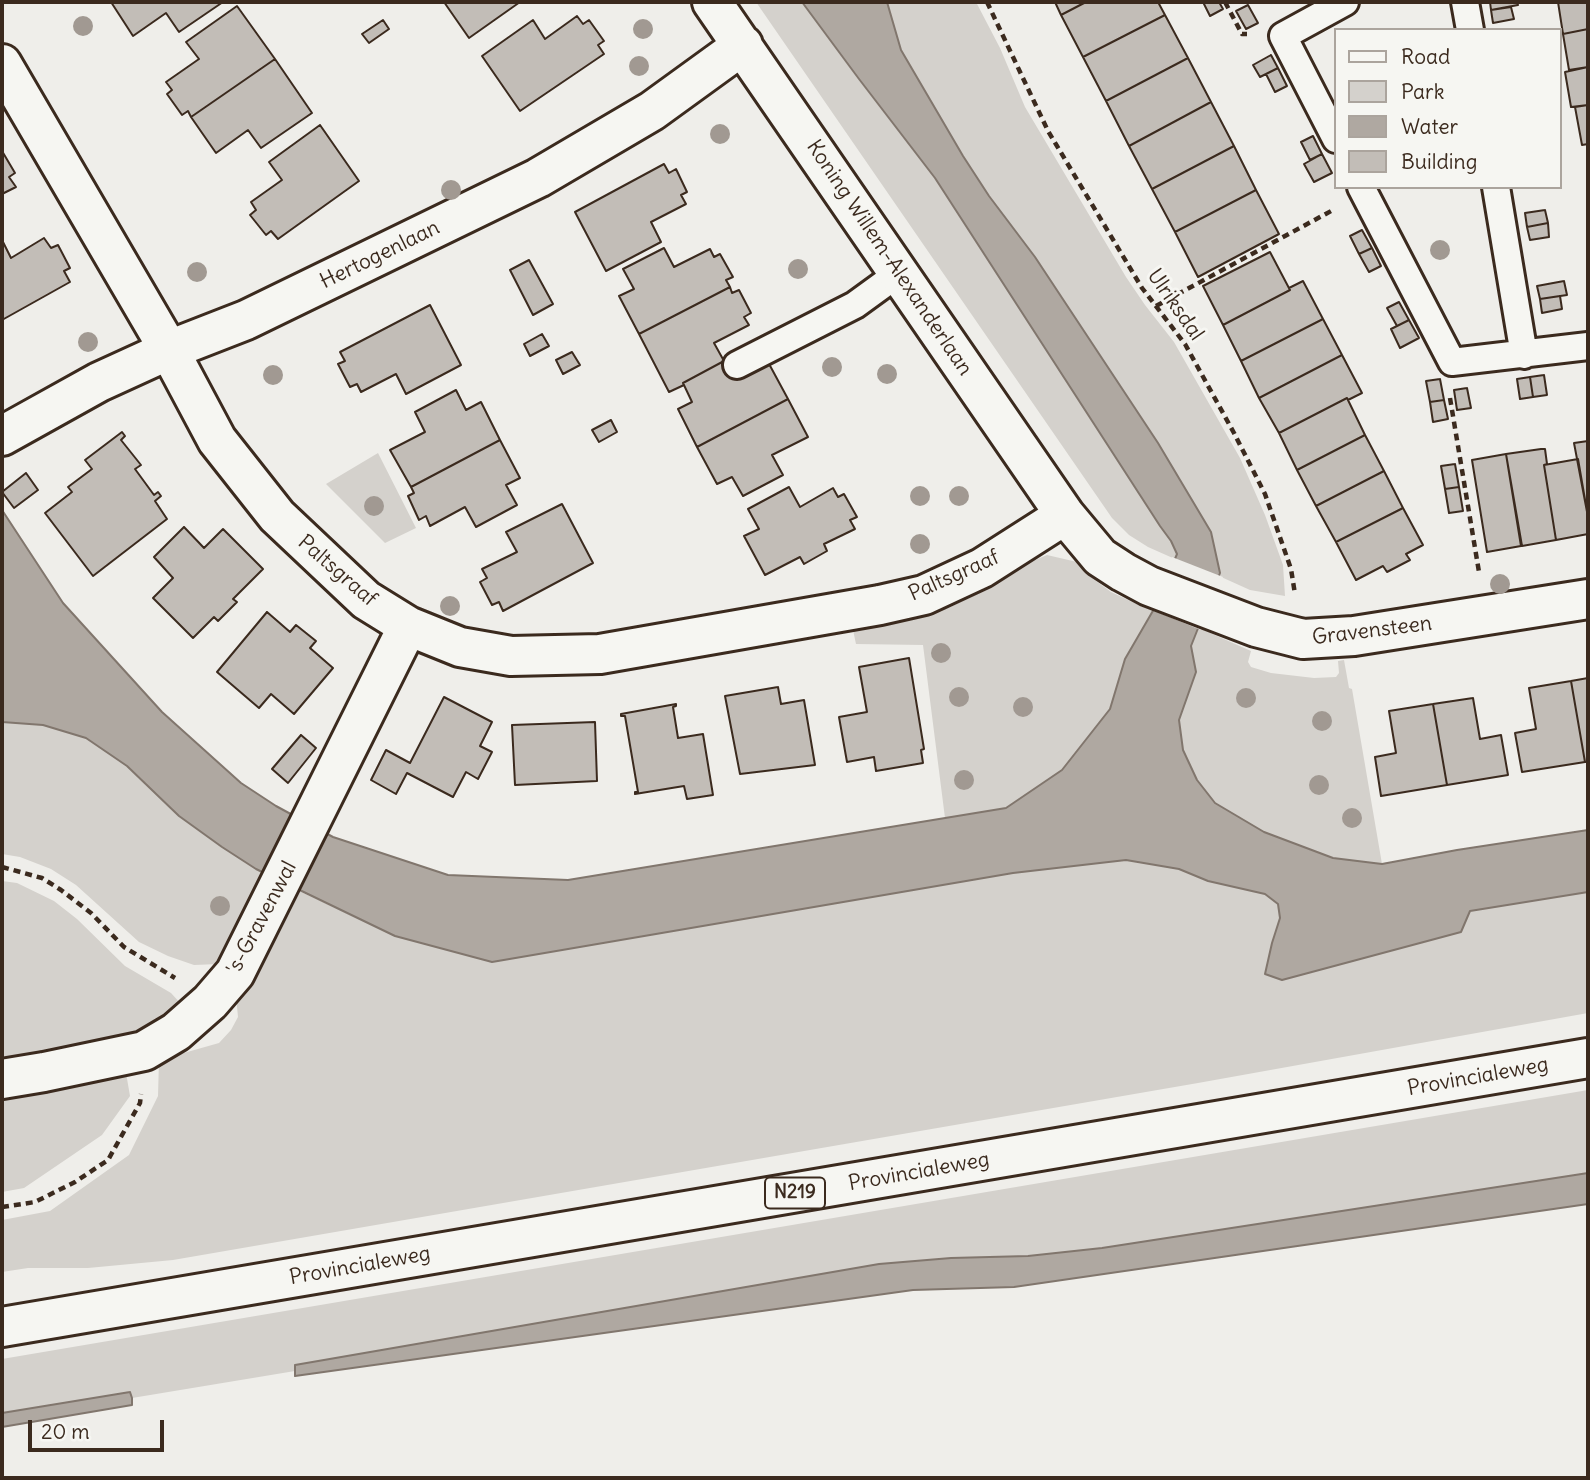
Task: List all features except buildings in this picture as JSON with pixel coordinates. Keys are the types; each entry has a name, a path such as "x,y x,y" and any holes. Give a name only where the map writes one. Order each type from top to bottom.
{"street":[{"name":"Koning Willem-Alexanderlaan","path":"712,2 1065,515"},
{"name":"Hertogenlaan","path":"2,436 99,382 169,350 246,320 538,178 652,111 743,45"},
{"name":"Paltsgraaf","path":"2,64 169,350 217,440 277,516 366,600 408,626 460,647 511,656 600,654 880,606 924,595 982,568 1065,515"},
{"name":"Gravensteen","path":"1065,515 1100,557 1149,586 1256,626 1303,639 1354,636 1588,598"},
{"name":"'s-Gravenwal","path":"2,1079 144,1051 176,1032 210,1002 235,973 408,626"},
{"name":"Provincialeweg","path":"2,1327 1588,1058"}],"lane":[{"path":"1334,135 1283,36 1345,2"},
{"path":"1465,2 1469,28"},
{"path":"1496,189 1524,355"},
{"path":"1363,190 1452,362 1588,346"},
{"path":"737,365 855,305 899,273"}],"path":[{"name":"Ulriksdal","path":"987,2 1048,131 1142,288 1185,344 1265,494 1291,569 1303,639"},
{"path":"1156,306 1363,190"},
{"path":"1452,362 1447,382 1487,615"},
{"path":"2,867 42,878 61,890 91,914 124,947 182,982 235,973"},
{"path":"2,1207 35,1202 75,1182 108,1160 140,1104 143,1078 136,1052"}],"green space":[{"path":"756,2 802,2 935,178 1171,541 1177,554 1175,559 1129,535 1112,518"},
{"path":"887,2 976,2 1000,48 1025,107 1126,277 1174,342 1240,458 1283,565 1285,596 1250,590 1219,576 1158,443 1035,257 963,156 901,50"},
{"path":"378,453 416,528 385,543 326,484"},
{"path":"1047,555 1077,562 1088,575 1111,592 1154,609 1125,659 1110,709 1062,770 1006,808 945,818 923,645 856,644 853,630 950,607"},
{"path":"1199,628 1251,651 1248,662 1251,667 1271,673 1314,678 1336,677 1339,673 1338,661 1344,660 1349,688 1352,689 1382,864 1333,858 1264,832 1215,803 1197,780 1183,750 1178,720 1196,672 1191,646"},
{"path":"2,722 43,725 86,738 127,766 179,816 222,847 267,874 219,964 194,965 139,942 76,885 51,869 20,857 2,854"},
{"path":"1126,860 1179,869 1208,881 1265,894 1278,904 1280,918 1272,943 1588,892 1588,1013 173,1260 88,1268 28,1268 2,1272 2,1220 50,1211 129,1155 158,1096 159,1060 219,1043 231,1030 238,1017 236,996 295,889 395,936"},
{"path":"2,881 17,883 54,901 77,919 125,966 171,993 182,1005 141,1039 2,1063"},
{"path":"125,1067 130,1096 102,1135 24,1188 2,1192 2,1089"},
{"path":"1588,1090 1588,1173 1102,1248 1028,1256 951,1258 879,1264 295,1365 295,1371 132,1398 129,1392 2,1413 2,1359"}],"water":[{"path":"802,2 887,2 901,50 963,156 1035,257 1158,443 1211,532 1220,573 1191,646 1196,672 1179,720 1183,750 1197,780 1215,803 1264,832 1333,858 1382,864 1588,830 1588,892 1470,911 1461,932 1282,980 1265,974 1280,918 1278,904 1265,894 1208,881 1179,869 1126,860 1013,873 492,962 395,936 256,869 179,816 127,766 86,738 43,725 2,722 2,510 63,603 162,712 241,783 276,806 333,837 448,875 568,880 1006,808 1062,770 1110,709 1125,659 1154,609 1177,554 935,178"},
{"path":"1588,1173 1588,1204 1014,1287 913,1290 295,1376 295,1365 879,1264 951,1258 1028,1256 1102,1248"},
{"path":"130,1392 132,1405 2,1427 2,1413"}],"pier":[{"path":"1172,557 1223,577 1201,630 1150,609"}]}
